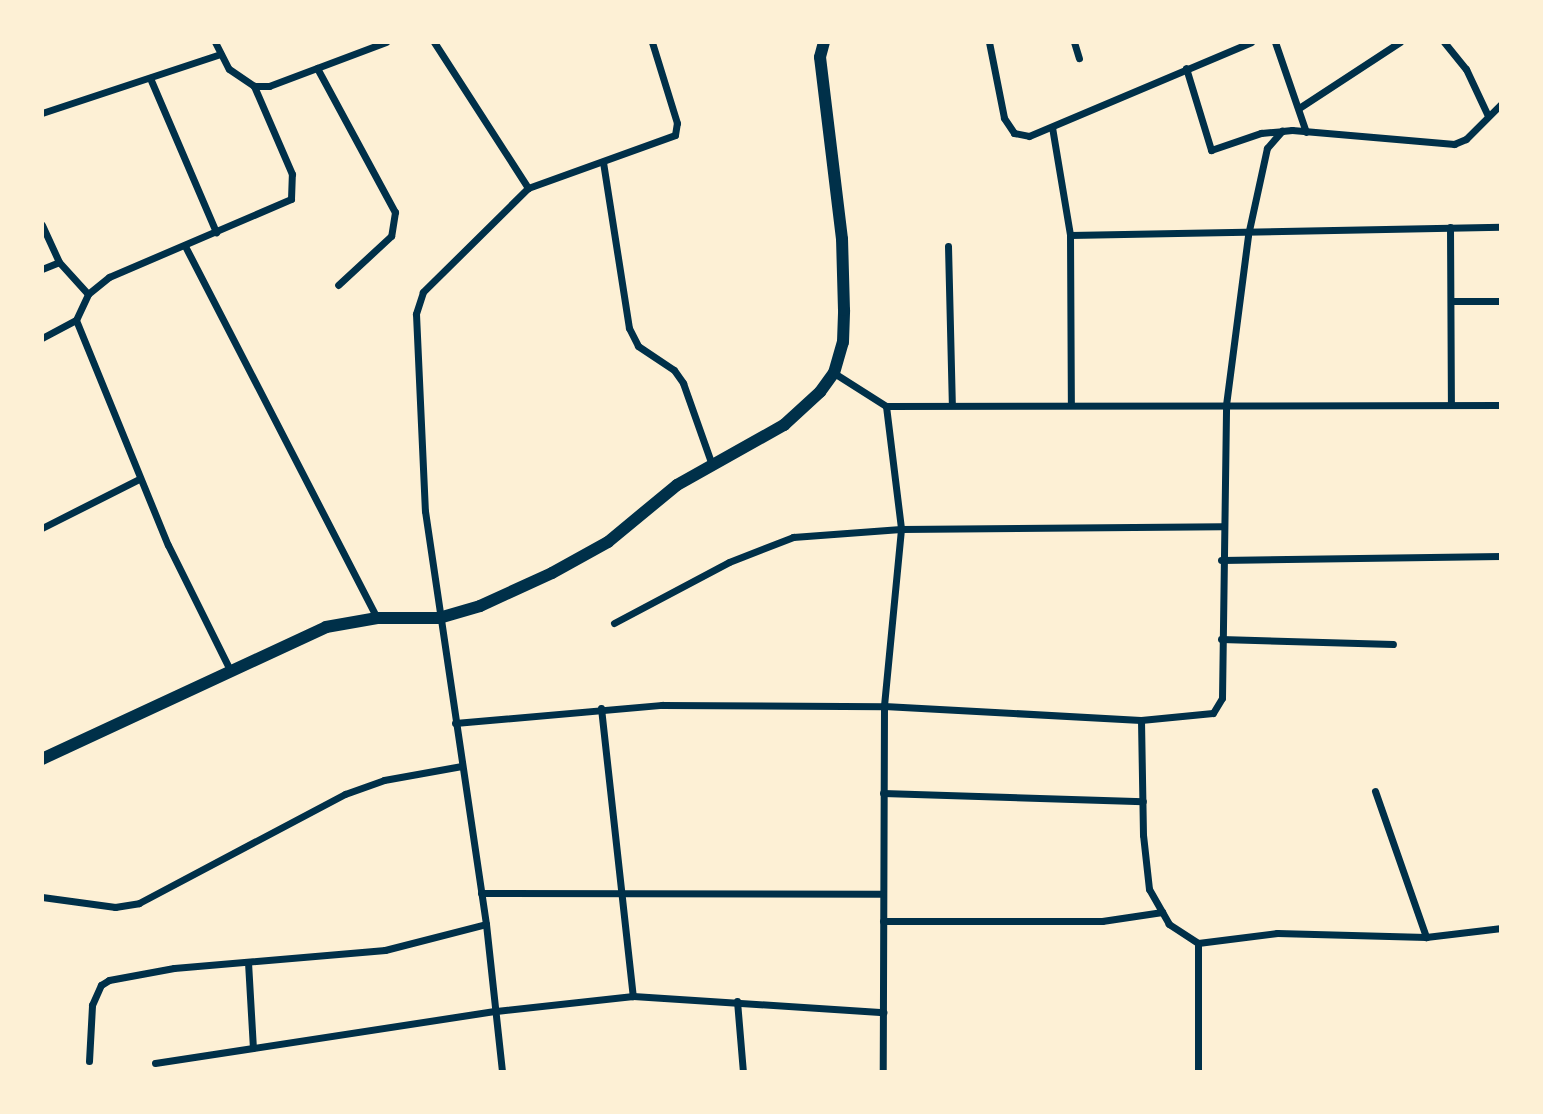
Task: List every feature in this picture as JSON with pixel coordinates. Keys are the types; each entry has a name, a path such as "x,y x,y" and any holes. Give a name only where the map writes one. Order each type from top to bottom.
{"street":[{"path":"215,42 220,54 240,79 254,86 269,86 386,42"},
{"path":"434,42 528,188"},
{"path":"502,1072 486,924 425,511 416,314 423,292 528,188 667,139 678,130 652,42"},
{"path":"42,759 326,627 377,618 439,618 480,606 608,542 677,485 784,425 834,373 843,342 842,239 820,57 824,42"},
{"path":"989,42 1009,127 1029,136 1251,42"},
{"path":"1074,42 1079,58"},
{"path":"1275,42 1306,132"},
{"path":"1299,108 1400,42"},
{"path":"1444,42 1466,69 1488,116"},
{"path":"42,113 220,54"},
{"path":"317,68 395,212 390,236 338,285"},
{"path":"1186,68 1211,150 1261,132 1282,131 1454,144 1466,139 1501,104"},
{"path":"150,78 216,232"},
{"path":"42,338 76,320 88,294 109,277 282,206 291,198 295,186 254,86"},
{"path":"1052,127 1070,235 1071,405"},
{"path":"455,723 601,708 884,706 1141,720 1213,713 1222,698 1221,560 1226,405 1248,235 1267,148 1282,131"},
{"path":"603,162 628,328 638,346 674,370 683,383 712,465"},
{"path":"42,225 59,262 88,294"},
{"path":"1070,235 1248,235 1450,227 1501,228"},
{"path":"1450,227 1454,301 1451,405"},
{"path":"185,246 377,618"},
{"path":"948,246 952,405"},
{"path":"42,268 59,262"},
{"path":"1454,301 1501,301"},
{"path":"76,320 139,479 230,670"},
{"path":"834,373 886,406 1501,405"},
{"path":"883,1072 884,706 901,529 886,406"},
{"path":"42,528 139,479"},
{"path":"614,623 767,545 822,533 901,529 1222,526"},
{"path":"1221,560 1501,555"},
{"path":"1221,639 1393,644"},
{"path":"601,708 619,893 633,996"},
{"path":"1141,720 1149,889 1169,924 1198,943 1277,933 1426,937 1501,928"},
{"path":"42,897 115,907 139,903 345,794 384,780 462,766"},
{"path":"1376,791 1426,937"},
{"path":"883,793 1143,802"},
{"path":"481,893 883,894"},
{"path":"883,921 1102,921 1162,912"},
{"path":"89,1061 92,1005 101,985 174,968 385,950 486,924"},
{"path":"1198,943 1198,1072"},
{"path":"248,962 253,1048"},
{"path":"155,1063 496,1011 633,996 883,1012"},
{"path":"737,1001 743,1072"}]}
